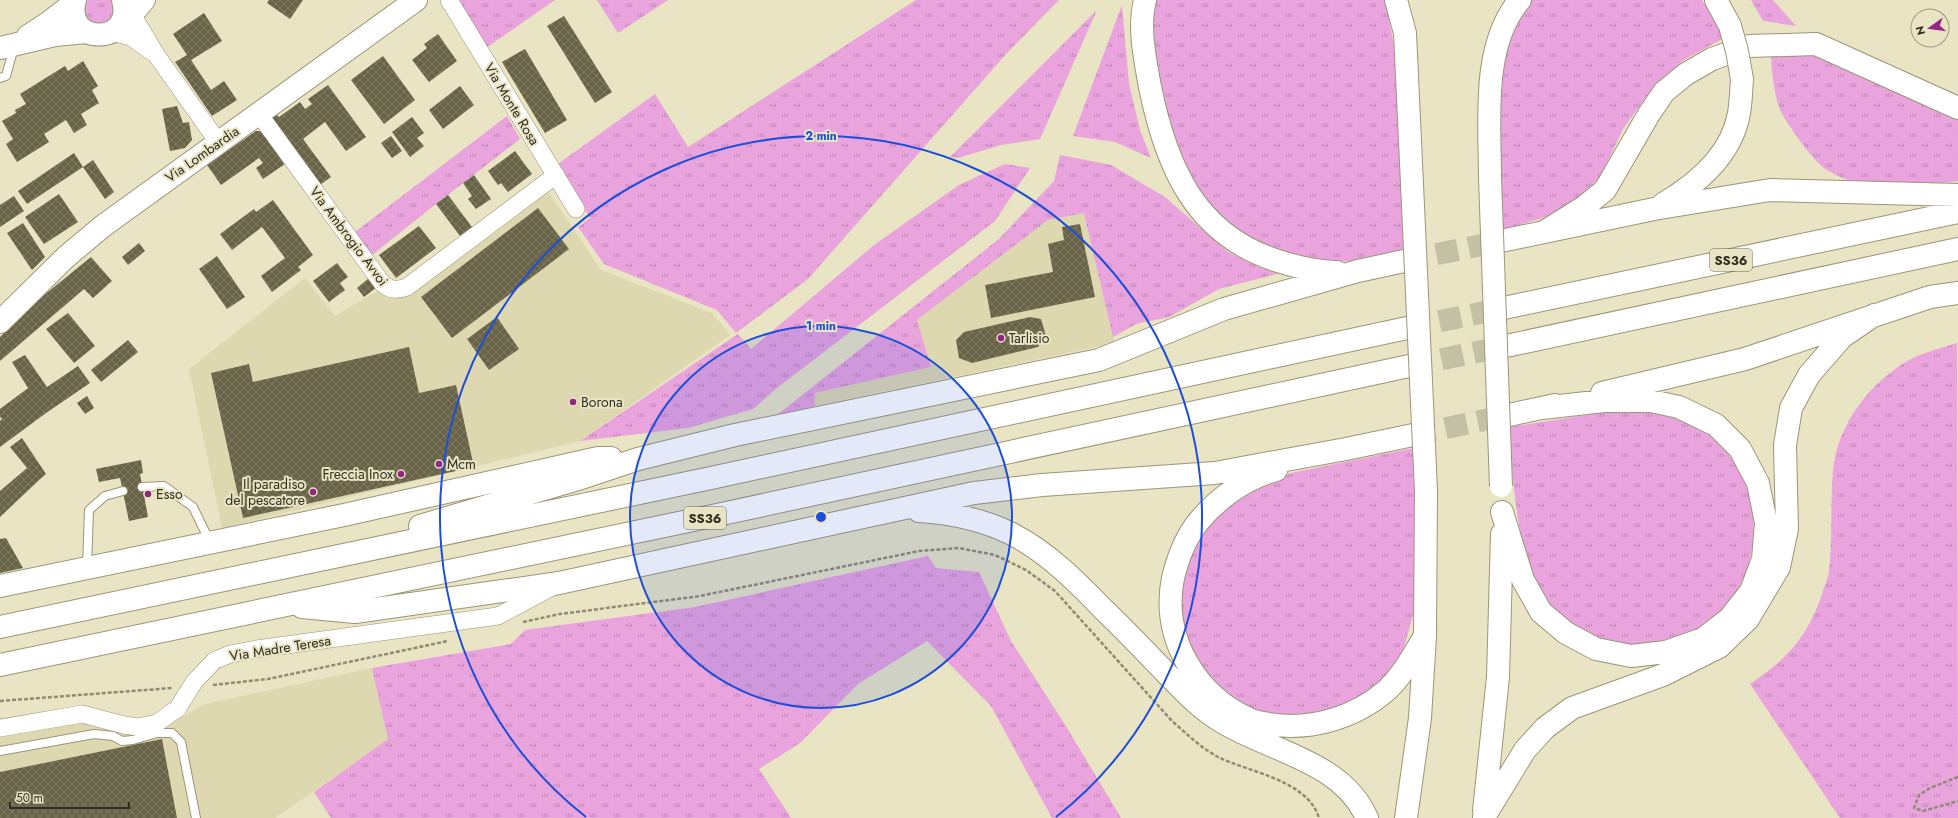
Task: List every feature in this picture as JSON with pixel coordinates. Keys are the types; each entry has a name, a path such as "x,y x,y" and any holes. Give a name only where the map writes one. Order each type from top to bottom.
{"main road":[{"name":"Via Lombardia","path":"0,322 66,257 102,226 416,0"},
{"path":"1145,0 1142,11 1143,53 1155,115 1171,162 1193,202 1222,233 1259,255 1298,267 1323,272 1358,271"},
{"path":"1396,0 1405,33 1426,491 1425,636 1420,718 1406,818"},
{"path":"1484,818 1498,677 1502,512 1490,178 1490,81 1499,42 1511,10 1520,0"},
{"path":"1654,209 1686,190 1711,169 1728,143 1739,114 1742,79 1738,51 1730,26 1716,0"},
{"path":"74,1 74,15 78,24 87,32 95,35 104,35 127,11"},
{"path":"6,46 26,37 48,23 74,1"},
{"path":"6,46 55,35 87,32"},
{"path":"1544,232 1584,207 1606,190 1648,114 1664,92 1686,74 1712,59 1749,46 1816,44 1958,108"},
{"path":"1501,241 1654,209 1770,190 1958,196"},
{"name":"SS36","path":"1504,308 1958,212"},
{"path":"1506,346 1958,249"},
{"path":"316,560 458,513 570,481 638,459 742,434 1099,360 1224,309 1358,271 1404,261"},
{"path":"1509,415 1644,382 1745,360 1930,297 1958,293"},
{"path":"1484,818 1525,750 1545,728 1572,708 1663,674 1719,647 1748,619 1779,567 1787,529 1785,445 1791,408 1808,375 1842,336 1874,315"},
{"path":"0,627 711,478 1407,328"},
{"name":"SS36","path":"0,665 285,606 331,594 725,514 1409,366"},
{"path":"1502,512 1523,580 1541,612 1566,633 1596,649 1631,656 1666,652 1702,639 1729,619 1751,592 1763,559 1766,523 1758,483 1740,449 1716,425 1679,407 1650,401 1604,401 1542,408"},
{"path":"285,606 355,612 559,583 974,494 1011,489 1215,472 1346,449 1413,434"},
{"path":"1346,449 1268,472 1241,486 1212,505 1190,532 1177,559 1170,591 1171,623 1182,655 1199,682 1222,703 1252,721 1288,727 1327,722 1358,710 1386,690 1406,668 1425,636"},
{"path":"0,586 598,458 638,459"},
{"path":"894,510 944,513 989,525 1013,534 1051,560 1077,582 1195,702 1218,720 1251,738 1319,768 1345,787 1368,818"},
{"path":"0,619 124,601"}],"street":[{"name":"Via Monte Rosa","path":"449,0 576,209"},
{"path":"127,11 131,37 157,56"},
{"path":"127,11 218,142"},
{"name":"Via Ambrogio Avvoi","path":"259,114 382,283 388,288 398,291 407,287 556,175"},
{"name":"Via Madre Teresa","path":"0,728 82,714 124,725 138,727 157,723 178,708 194,682 214,662 230,654 498,616 559,583"}],"lane":[{"path":"0,78 6,76 6,46"},
{"path":"142,487 164,486 193,507 210,542"},
{"path":"87,568 89,510 105,496 123,491"},
{"path":"0,751 80,735 94,734 113,736 122,741 133,740 157,733 172,733 181,742 196,818"}],"path":[{"path":"516,624 560,614 700,596 919,551 959,548 995,555 1026,570 1055,591 1172,721 1193,740 1218,757 1290,785 1308,800 1319,818"},
{"path":"227,684 268,680 454,639"},
{"path":"0,701 177,688"},
{"path":"1958,777 1930,788 1919,795 1914,808 1923,811 1958,801"}],"shaded area":[{"path":"548,191 601,270 712,313 730,335 580,441 222,528 189,369 305,278 335,316 377,291 409,295"},
{"path":"1084,213 1115,343 815,406 815,393 931,367 917,320 1048,220"},
{"path":"372,668 389,739 275,818 0,818 0,737 78,719 171,723 205,704"}],"green space":[{"path":"88,0 112,0 116,9 111,21 100,26 92,22 86,16 84,9"},
{"path":"457,0 555,0 486,48"},
{"path":"597,0 668,0 618,33"},
{"path":"916,0 1059,0 1007,53 808,279 736,333 717,310 604,264 578,227 590,218 558,164 655,94 688,147"},
{"path":"1151,0 1385,0 1394,45 1404,251 1350,261 1326,262 1289,256 1256,243 1226,224 1201,197 1180,163 1151,49"},
{"path":"1530,0 1702,0 1720,26 1724,38 1682,61 1649,93 1623,129 1601,176 1580,197 1549,216 1502,230 1492,122 1501,52"},
{"path":"1751,0 1773,0 1796,26 1763,21"},
{"path":"1122,5 1129,84 1140,130 1151,158 1115,142 1073,136"},
{"path":"1097,10 1040,139 1001,145 958,158 950,157"},
{"path":"1771,52 1796,52 1814,56 1860,73 1958,117 1958,181 1905,187 1878,186 1848,180 1837,176 1824,168 1800,141 1780,110 1773,81"},
{"path":"507,116 520,139 372,255 355,232"},
{"path":"1060,155 1111,165 1165,197 1228,252 1261,268 1285,272 1219,289 1169,317 1136,324 1113,337 1084,213 1048,220 917,320 931,367 815,393 815,406 777,415 999,239 1054,181"},
{"path":"1005,164 1030,168 995,221 777,388 753,409 688,428 580,441 738,334 751,349 874,245 959,185"},
{"path":"1957,343 1958,818 1840,818 1750,684 1775,665 1796,645 1811,621 1817,607 1829,571 1832,483 1836,454 1841,437 1858,406 1882,379 1896,368 1911,359 1928,352"},
{"path":"1626,409 1654,412 1682,419 1700,428 1720,444 1735,463 1746,485 1752,509 1754,534 1750,558 1742,582 1721,612 1712,620 1682,636 1660,642 1634,646 1604,641 1574,628 1546,603 1534,585 1517,512 1509,427"},
{"path":"1414,448 1416,502 1414,611 1404,648 1395,665 1379,686 1358,701 1313,717 1263,713 1229,697 1206,676 1182,630 1180,578 1206,520 1257,484 1291,473"},
{"path":"928,556 936,568 979,572 1011,641 1064,723 1121,818 1052,818 991,706 927,641 858,684 800,743 759,769 791,818 331,818 314,792 388,739 372,668 511,644 525,630 695,607"}],"building":[{"path":"269,0 303,0 290,19 267,3"},
{"path":"204,13 222,41 191,60 211,90 224,81 237,100 212,116 175,62 187,55 173,34"},
{"path":"564,16 612,92 595,103 547,26"},
{"path":"438,34 457,61 429,82 412,60 427,48 424,44"},
{"path":"525,49 567,120 545,133 502,62"},
{"path":"383,56 415,100 384,124 351,80"},
{"path":"83,61 98,86 92,90 99,103 81,114 87,125 74,133 66,120 44,134 49,142 17,162 6,144 13,139 2,121 16,113 15,110 26,104 20,94 65,66 68,71"},
{"path":"328,85 366,137 346,151 325,122 303,139 331,177 317,187 268,120 276,114 279,117 300,102 305,109 312,104 308,99"},
{"path":"460,86 474,105 443,129 429,110"},
{"path":"177,106 183,123 189,122 192,140 185,148 170,151 162,109"},
{"path":"412,117 424,133 417,138 424,146 410,157 392,132"},
{"path":"256,131 262,131 285,164 263,179 256,168 263,163 259,158 221,185 207,165"},
{"path":"391,136 402,151 392,158 381,143"},
{"path":"515,151 532,174 508,192 501,183 498,185 488,171"},
{"path":"74,153 83,167 27,204 18,191"},
{"path":"93,160 114,192 105,199 83,167"},
{"path":"474,175 491,199 476,209 468,199 472,196 463,183"},
{"path":"59,194 78,222 44,244 25,217"},
{"path":"448,195 472,227 460,236 436,204"},
{"path":"14,196 24,211 0,227 0,205"},
{"path":"273,200 313,255 298,267 301,270 272,292 261,276 285,258 262,227 232,250 220,234 254,209 256,212"},
{"path":"538,208 569,249 452,338 421,297"},
{"path":"23,223 45,257 32,270 7,233"},
{"path":"1080,224 1095,297 991,318 985,285 1053,272 1048,244 1064,240 1062,227"},
{"path":"419,226 436,248 396,278 379,255"},
{"path":"139,243 145,251 128,265 122,257"},
{"path":"217,256 245,297 227,309 199,269"},
{"path":"91,257 112,281 93,298 84,289 0,361 0,337 38,300"},
{"path":"337,263 348,277 340,283 345,290 329,302 313,281"},
{"path":"369,278 377,287 364,297 357,288"},
{"path":"68,313 95,346 74,363 46,329"},
{"path":"497,317 519,349 489,370 467,339"},
{"name":"Tarlisio","path":"1030,317 1041,319 1046,336 1038,347 972,363 959,358 956,340 964,332"},
{"path":"128,340 138,352 101,382 91,370"},
{"path":"409,347 419,393 456,385 474,467 243,518 211,373 249,364 253,382"},
{"path":"25,355 47,387 78,366 90,383 0,447 0,421 2,419 0,417 0,409 28,388 12,362"},
{"path":"87,396 94,408 85,414 77,403"},
{"path":"22,438 46,474 0,517 0,491 27,468 10,447"},
{"path":"141,460 143,473 140,474 148,517 129,521 120,478 99,482 96,469"},
{"path":"6,538 23,568 0,573 0,539"},
{"path":"162,739 177,818 0,818 0,772"}],"tunnel":[{"path":"1404,261 1501,241"},
{"path":"1407,328 1504,308"},
{"path":"1409,366 1506,346"},
{"path":"1413,435 1509,415"}],"place":[{"name":"Tarlisio","path":"1001,338"},
{"name":"Borona","path":"573,402"},
{"name":"Mcm","path":"439,464"},
{"name":"Freccia Inox","path":"401,474"},
{"name":"Il paradiso del pescatore","path":"313,492"},
{"name":"Esso","path":"148,494"}]}
